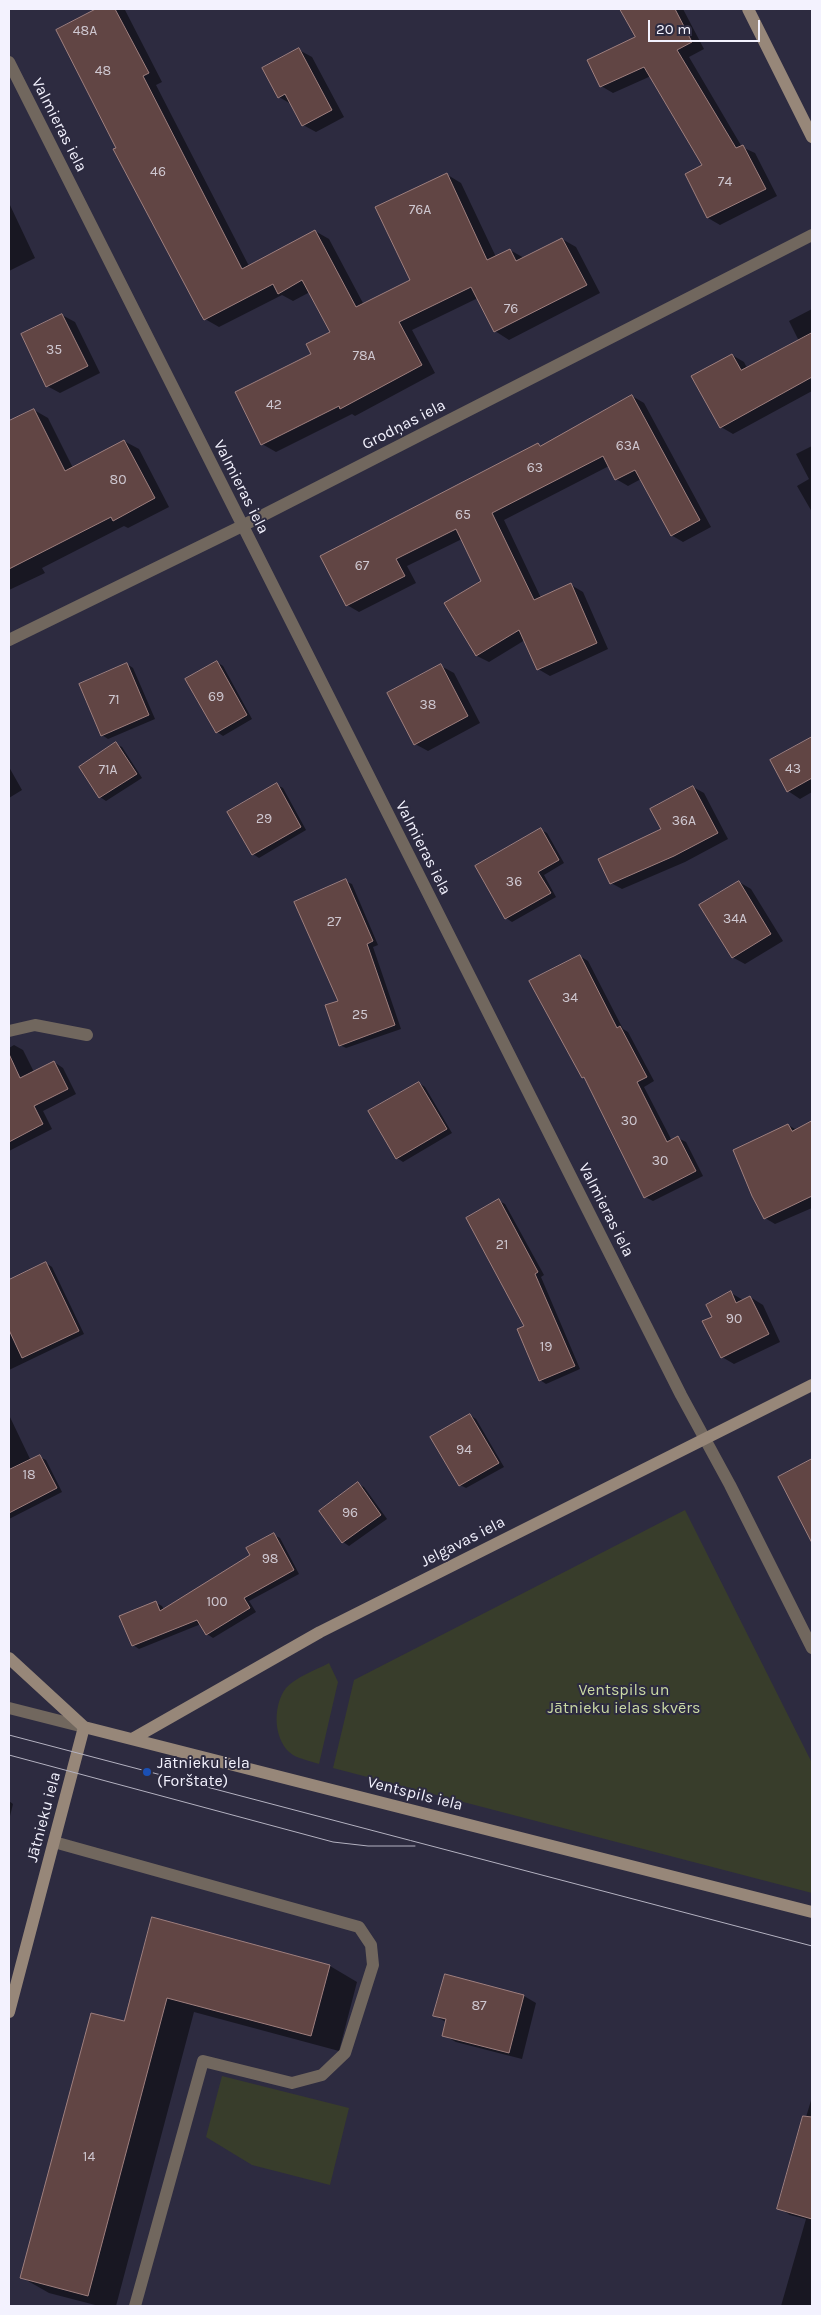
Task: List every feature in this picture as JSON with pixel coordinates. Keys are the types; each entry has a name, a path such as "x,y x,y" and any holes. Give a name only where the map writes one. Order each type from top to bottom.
{"street":[{"path":"748,9 812,137"},
{"name":"Valmieras iela","path":"9,62 242,526 812,1648"},
{"name":"Grodņas iela","path":"9,640 242,526 812,235"},
{"path":"9,1031 35,1025 87,1034"},
{"name":"Jelgavas iela","path":"134,1738 320,1632 812,1385"},
{"path":"9,1658 84,1727"},
{"name":"Ventspils iela","path":"9,1708 134,1738 812,1912"},
{"name":"Jātnieku iela","path":"9,2012 84,1727"},
{"path":"54,1842 359,1928 371,1945 373,1965 345,2053 322,2075 292,2083 203,2061 134,2306"}],"green space":[{"name":"Ventspils un Jātnieku ielas skvērs","path":"685,1510 812,1763 812,1893 333,1768 354,1680"},
{"path":"329,1663 338,1682 319,1764 293,1755 286,1749 278,1733 277,1714 281,1696 290,1684"},
{"path":"222,2076 349,2108 330,2185 252,2165 206,2137"}],"building":[{"path":"96,9 115,9 149,73 143,76 242,269 315,230 356,307 410,280 375,207 447,173 487,260 510,249 516,261 562,238 587,285 494,332 471,287 399,322 422,365 340,409 339,406 261,445 235,392 311,354 306,344 330,332 302,280 278,294 273,284 204,320 113,149 116,148 56,30"},
{"path":"620,9 675,9 692,42 677,50 736,148 743,145 766,189 707,218 685,174 702,165 644,67 600,87 587,60 635,37"},
{"path":"299,48 332,110 302,126 285,94 278,98 262,68"},
{"path":"62,314 88,366 46,387 21,334"},
{"path":"812,333 812,377 720,428 691,376 732,354 741,370"},
{"path":"632,395 700,520 671,536 635,470 615,480 603,456 492,513 534,600 571,583 597,643 537,670 519,630 476,656 444,603 481,581 456,529 396,559 405,576 346,606 320,556 538,443 540,446"},
{"path":"34,409 65,471 124,440 155,498 113,521 111,517 9,569 9,421"},
{"path":"217,661 247,715 216,733 185,679"},
{"path":"127,663 149,715 101,736 79,684"},
{"path":"441,664 468,716 414,745 387,693"},
{"path":"812,737 812,778 787,792 770,760"},
{"path":"116,742 137,774 99,798 79,767"},
{"path":"277,783 301,827 252,855 227,812"},
{"path":"693,786 718,833 674,856 610,884 598,859 661,829 650,809"},
{"path":"541,828 559,860 538,872 551,893 505,919 475,866"},
{"path":"346,879 373,941 367,944 395,1025 339,1046 325,1005 338,1001 294,902"},
{"path":"739,881 771,934 732,958 699,905"},
{"path":"580,955 617,1028 620,1026 647,1077 637,1082 667,1142 678,1136 696,1171 644,1198 584,1077 582,1078 529,981"},
{"path":"9,1054 20,1078 54,1061 68,1089 34,1106 43,1124 9,1142"},
{"path":"419,1082 447,1129 396,1159 368,1111"},
{"path":"812,1121 812,1196 764,1219 752,1196 733,1150 788,1124 792,1131"},
{"path":"499,1199 538,1272 535,1274 575,1366 539,1381 517,1329 524,1326 466,1218"},
{"path":"46,1262 79,1331 22,1358 9,1330 9,1280"},
{"path":"731,1291 736,1303 750,1296 769,1334 721,1358 702,1321 712,1317 706,1305"},
{"path":"470,1414 499,1463 459,1486 430,1437"},
{"path":"40,1455 57,1488 9,1513 9,1470"},
{"path":"812,1459 812,1543 778,1477"},
{"path":"358,1482 381,1515 342,1543 319,1511"},
{"path":"274,1533 294,1570 244,1598 250,1608 206,1635 197,1620 132,1646 119,1616 156,1601 160,1611 250,1555 246,1548"},
{"path":"152,1917 330,1965 311,2036 167,1998 88,2296 20,2278 91,2013 124,2021"},
{"path":"445,1974 524,1995 509,2053 442,2036 446,2019 433,2016"},
{"path":"803,2116 812,2117 812,2219 777,2209"}],"tram line":[{"path":"9,1735 812,1946"},
{"path":"9,1755 333,1842 368,1846 415,1846"}],"place":[{"name":"Jātnieku iela (Forštate)","path":"147,1772"}]}
